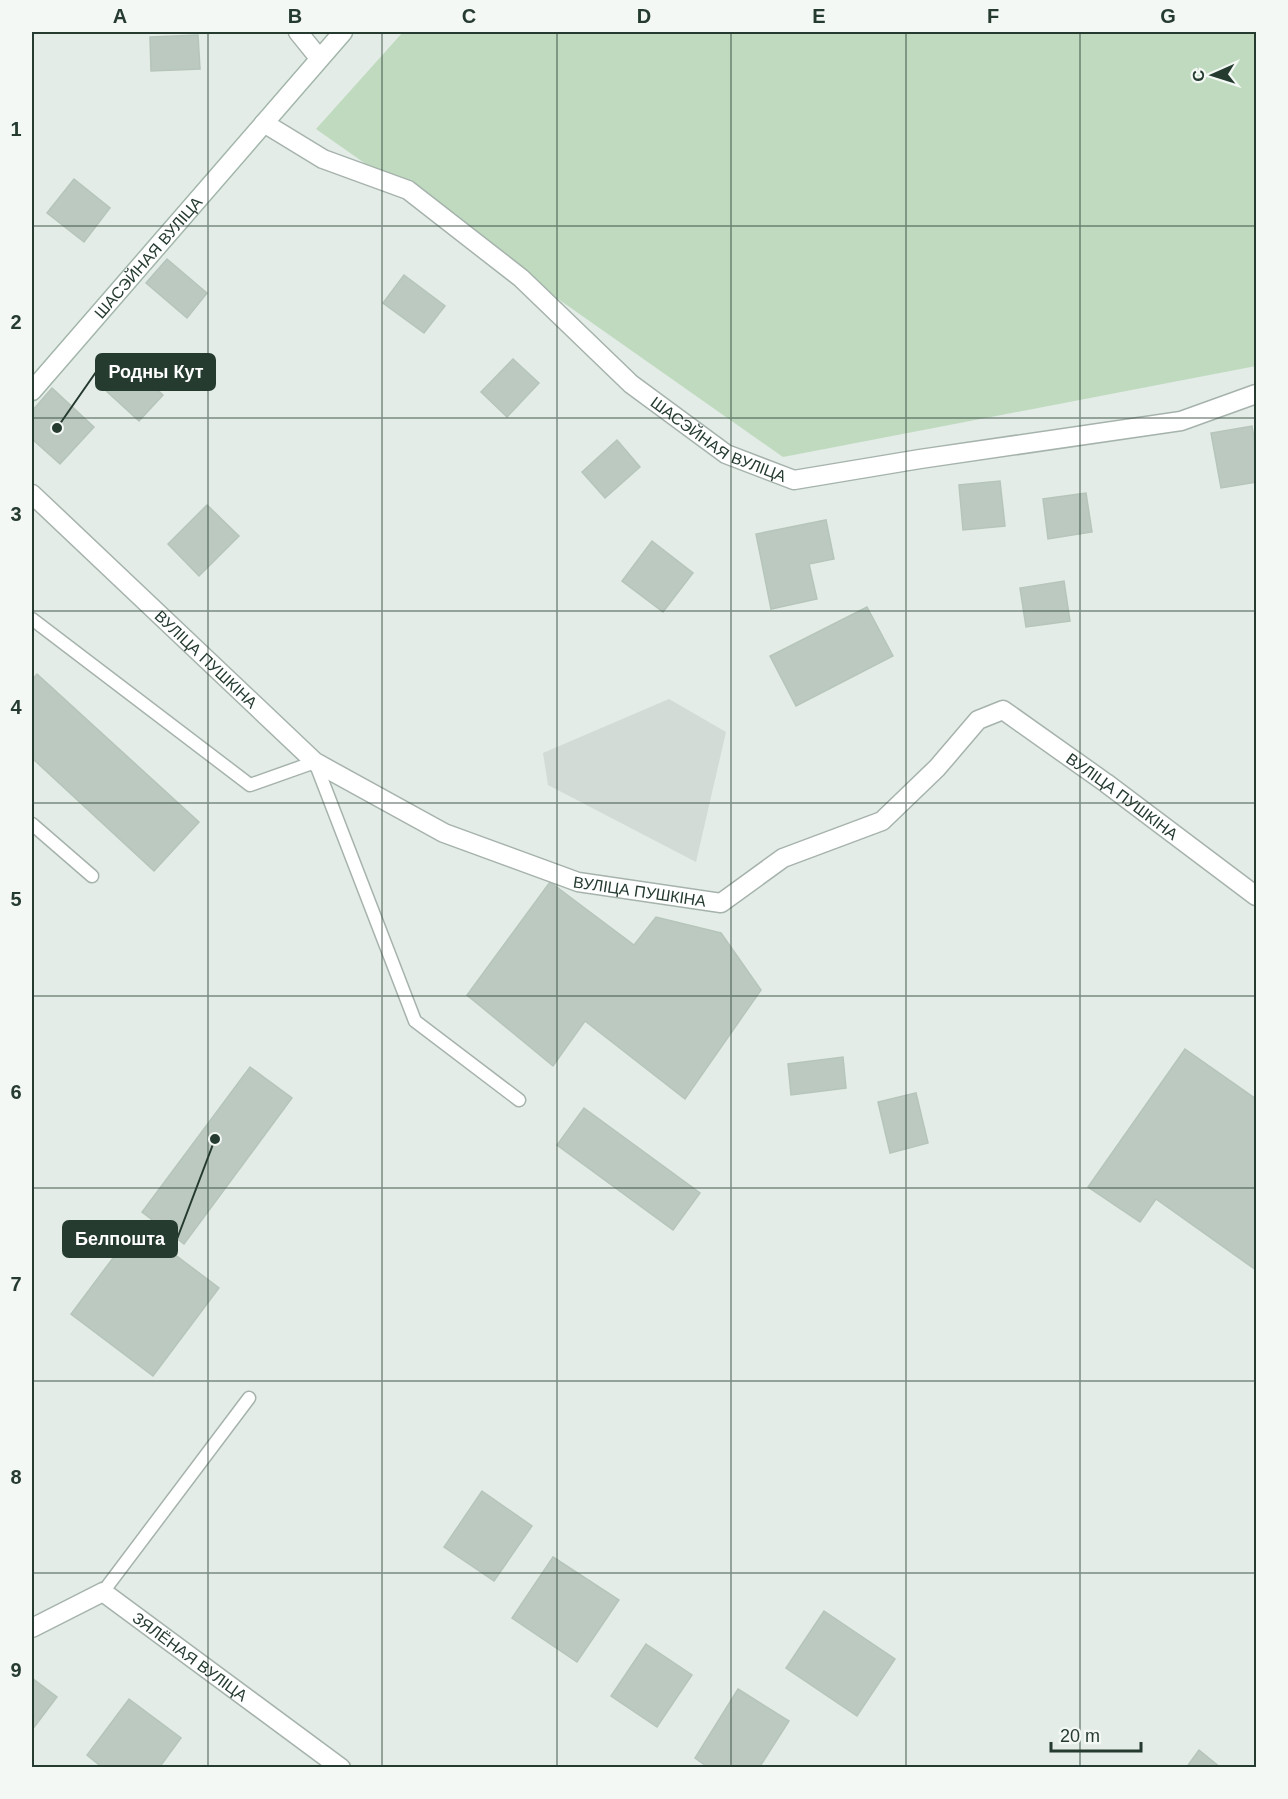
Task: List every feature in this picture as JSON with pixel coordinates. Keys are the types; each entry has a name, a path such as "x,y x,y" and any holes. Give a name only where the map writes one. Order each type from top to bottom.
{"street":[{"path":"298,32 319,58"},
{"name":"ШАСЭЙНАЯ ВУЛІЦА","path":"32,391 343,32"},
{"name":"ШАСЭЙНАЯ ВУЛІЦА","path":"264,123 323,159 408,190 521,278 641,391 726,453 794,480 1181,421 1257,394"},
{"name":"ВУЛІЦА ПУШКІНА","path":"32,494 315,762 444,833 578,882 721,903 783,858 882,820 937,768 978,720 1003,710 1124,796 1257,896"},
{"path":"32,1628 104,1592"},
{"name":"ЗЯЛЁНАЯ ВУЛІЦА","path":"104,1592 341,1767"}],"lane":[{"path":"32,622 250,785 315,762 415,1021 519,1100"},
{"path":"32,824 92,876"},
{"path":"104,1592 249,1398"}],"shaded area":[{"path":"669,699 726,732 696,862 548,785 543,753"}],"green space":[{"path":"403,32 1256,32 1256,366 783,457 316,129"}],"building":[{"path":"198,35 200,69 151,71 150,37"},
{"path":"74,179 110,208 84,242 47,213"},
{"path":"167,259 207,293 187,318 146,283"},
{"path":"404,275 445,306 424,333 383,303"},
{"path":"513,359 539,383 507,417 481,392"},
{"path":"128,362 163,395 139,421 103,388"},
{"path":"52,388 94,427 60,464 32,439 32,411"},
{"path":"1252,426 1256,449 1256,482 1221,488 1211,433"},
{"path":"617,440 640,467 605,498 582,472"},
{"path":"1000,481 1005,526 963,530 959,485"},
{"path":"1086,493 1092,532 1048,539 1043,499"},
{"path":"207,505 239,536 199,576 168,544"},
{"path":"826,520 834,559 809,564 817,599 771,609 756,534"},
{"path":"652,541 693,573 663,612 622,581"},
{"path":"1064,581 1070,621 1026,627 1020,588"},
{"path":"867,607 893,656 796,706 770,656"},
{"path":"37,674 199,822 154,871 32,758 32,680"},
{"path":"550,882 634,945 656,917 721,933 761,990 685,1099 585,1021 553,1066 467,995"},
{"path":"1185,1049 1256,1099 1256,1270 1156,1199 1140,1222 1088,1187"},
{"path":"843,1057 846,1088 791,1095 788,1064"},
{"path":"250,1067 292,1098 184,1244 142,1212"},
{"path":"916,1093 928,1143 890,1153 878,1102"},
{"path":"584,1108 700,1193 673,1230 557,1145"},
{"path":"137,1226 219,1288 153,1376 71,1314"},
{"path":"482,1491 532,1526 494,1581 444,1547"},
{"path":"553,1557 619,1600 577,1662 512,1618"},
{"path":"824,1611 895,1659 857,1716 786,1668"},
{"path":"646,1644 692,1675 657,1727 611,1696"},
{"path":"32,1678 57,1697 32,1730"},
{"path":"738,1689 789,1721 759,1768 709,1768 695,1758"},
{"path":"129,1699 181,1738 159,1768 103,1768 87,1755"},
{"path":"1199,1750 1221,1768 1186,1768"}],"place":[{"name":"Родны Кут","path":"57,428"},
{"name":"Белпошта","path":"215,1139"}]}
